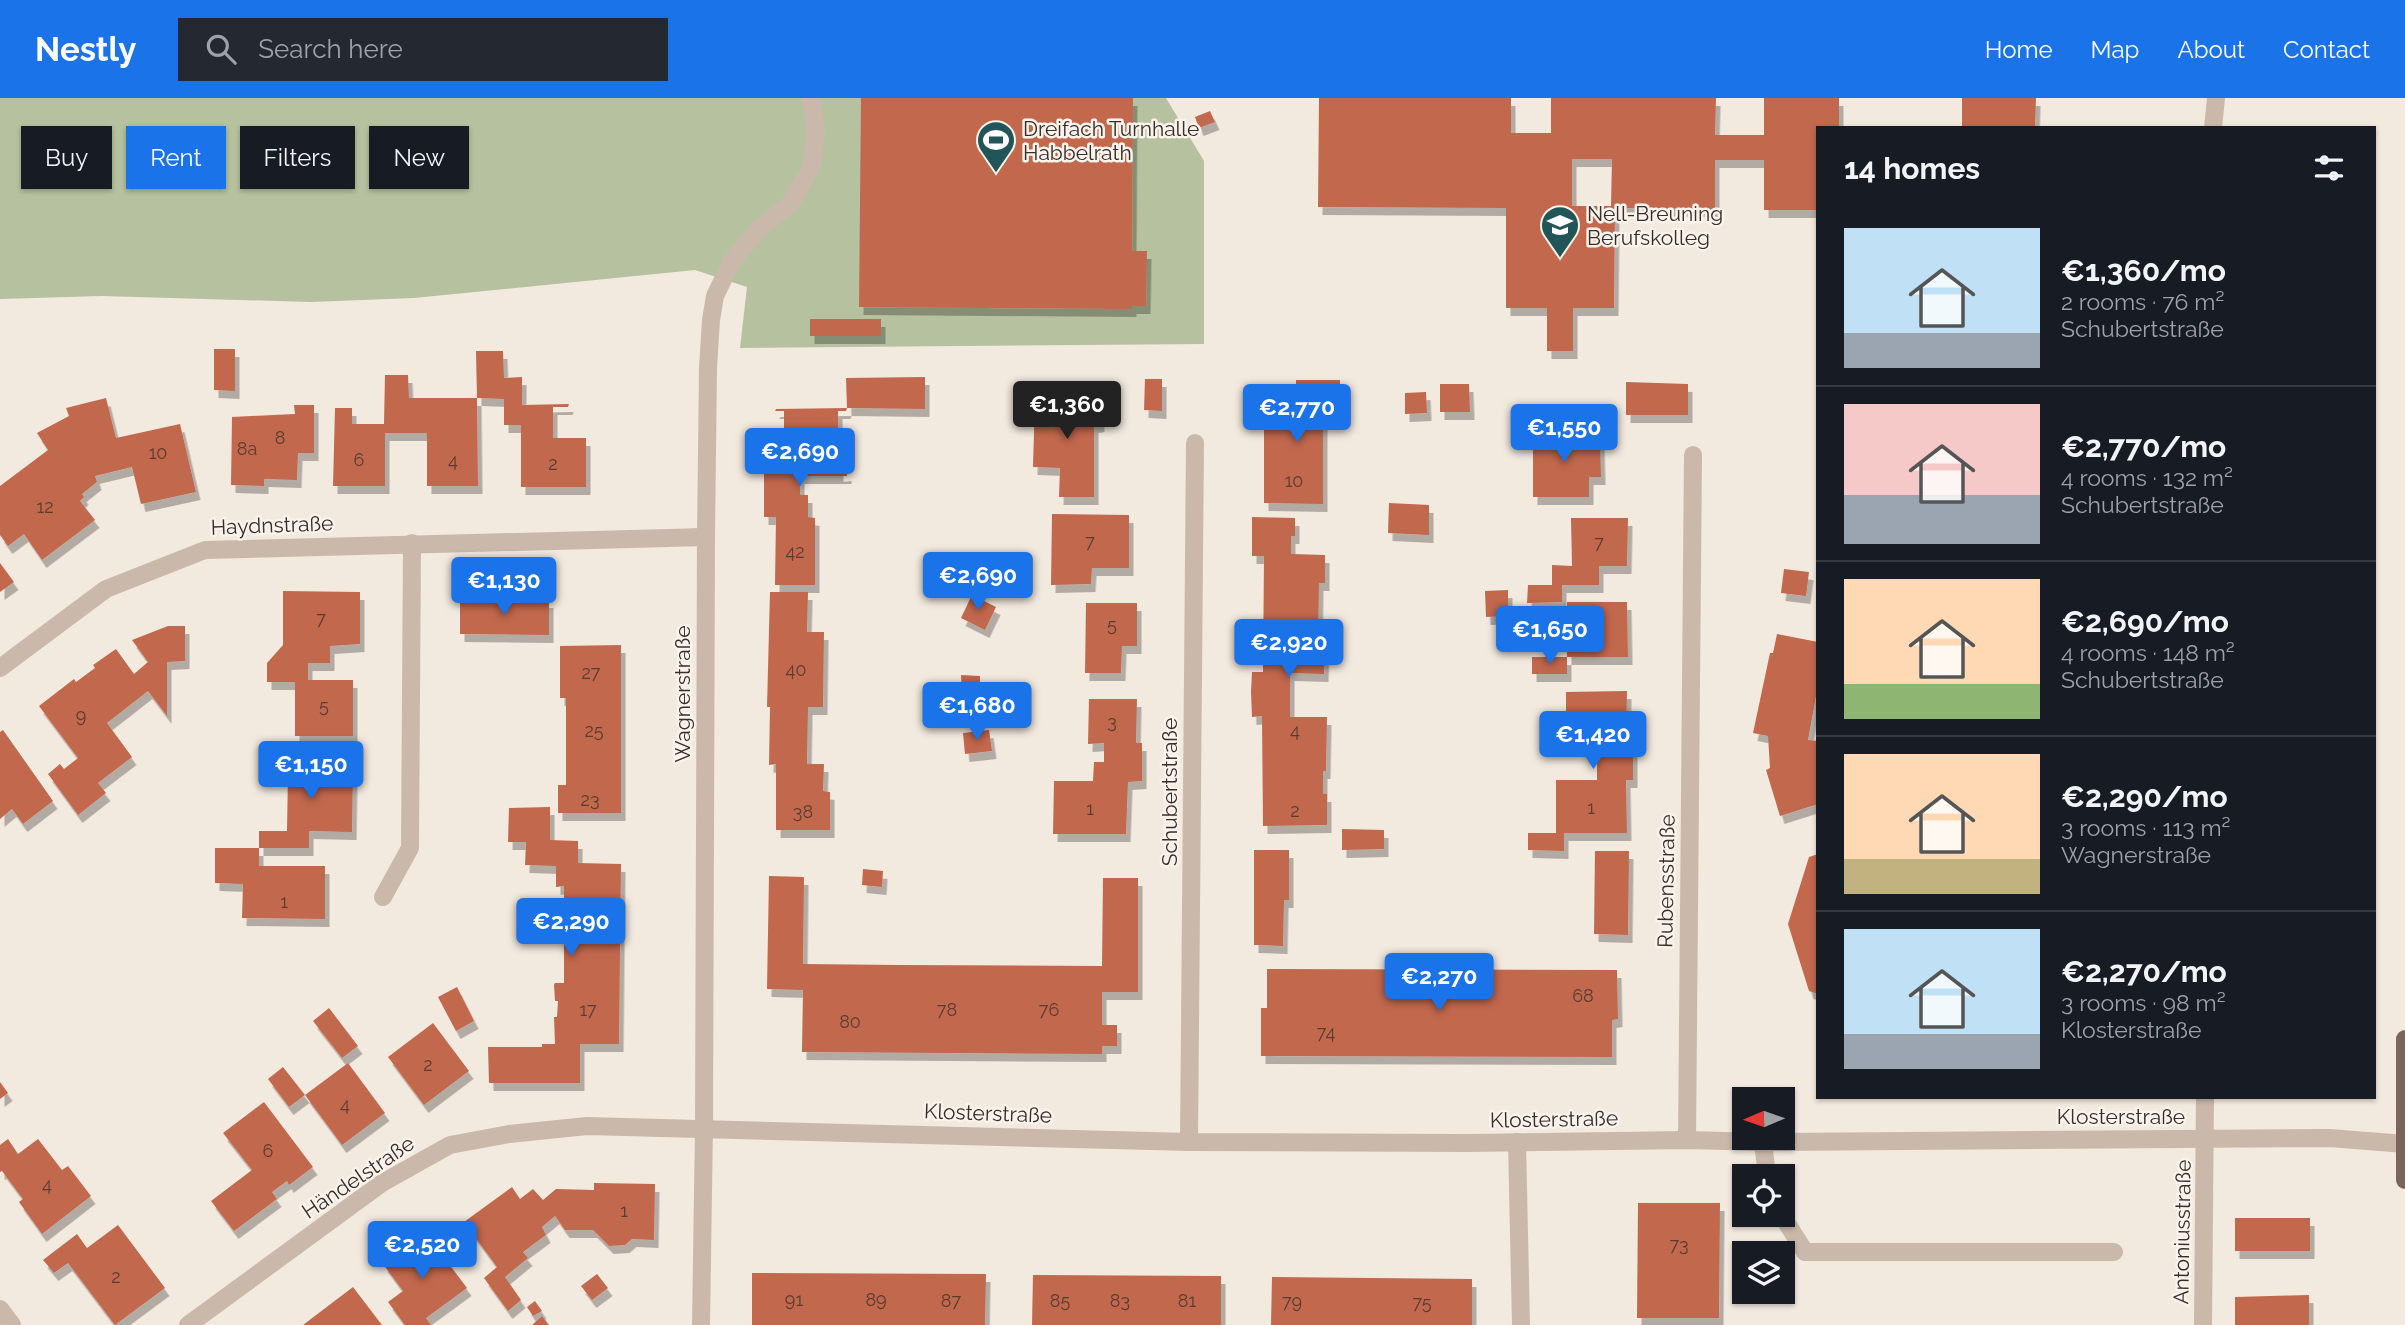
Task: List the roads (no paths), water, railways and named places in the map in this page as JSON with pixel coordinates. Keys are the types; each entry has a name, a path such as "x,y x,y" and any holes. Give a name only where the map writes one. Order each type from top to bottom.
{"main road":[{"path":"2405,1039 2405,1180"}],"street":[{"name":"Wagnerstraße","path":"701,1325 708,368 715,296 732,261 759,229 791,203 812,166 816,129 811,98"},
{"path":"2213,126 2216,98"},
{"name":"Schubertstraße","path":"1189,1142 1195,443"},
{"name":"Rubensstraße","path":"1687,1140 1693,455"},
{"name":"Haydnstraße","path":"0,668 107,589 205,550 706,537"},
{"path":"383,897 410,848 412,543"},
{"name":"Antoniusstraße","path":"2203,1325 2205,1099"},
{"name":"Händelstraße","path":"188,1325 382,1183 450,1145 509,1134 587,1126 704,1127"},
{"name":"Klosterstraße","path":"704,1127 1189,1142 1732,1141"},
{"name":"Klosterstraße","path":"1796,1142 2330,1138 2405,1144"},
{"path":"1517,1142 1521,1325"},
{"path":"1789,1227 1805,1252 2114,1252"},
{"path":"0,1309 12,1325"}],"place":[{"name":"Dreifach Turnhalle Habbelrath","path":"996,174"},
{"name":"Nell-Breuning Berufskolleg","path":"1560,259"}]}
